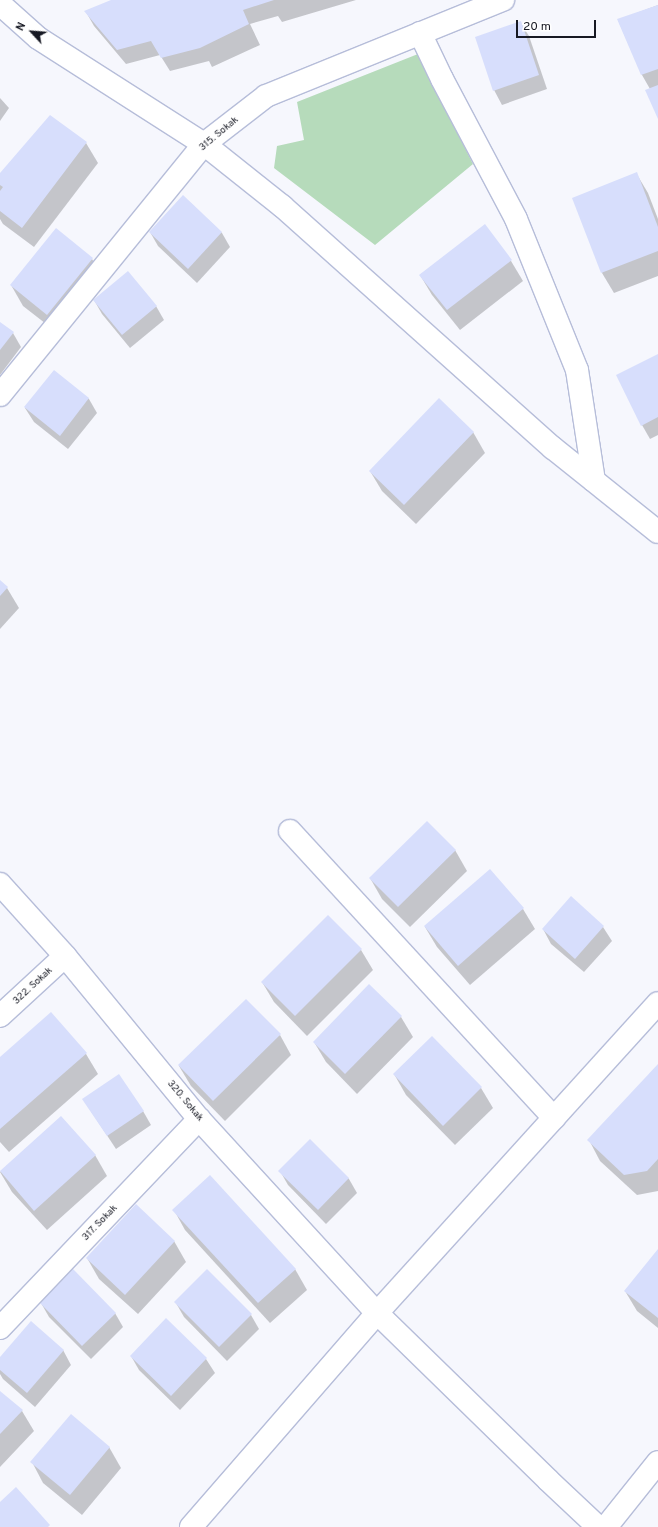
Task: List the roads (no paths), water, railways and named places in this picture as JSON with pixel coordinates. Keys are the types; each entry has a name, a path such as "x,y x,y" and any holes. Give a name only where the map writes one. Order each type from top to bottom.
{"street":[{"name":"315. Sokak","path":"0,395 204,144 266,96 420,32 503,0"},
{"path":"0,4 38,38 204,144 282,206 553,448 658,532"},
{"path":"420,32 442,79 516,218 577,370 594,481"},
{"path":"290,831 554,1118"},
{"name":"320. Sokak","path":"0,884 65,956 199,1119 377,1313 542,1475 598,1527"},
{"name":"322. Sokak","path":"0,1016 65,956"},
{"path":"191,1527 377,1313 658,1003"},
{"name":"317. Sokak","path":"0,1328 199,1119"},
{"path":"606,1527 658,1462"}]}
